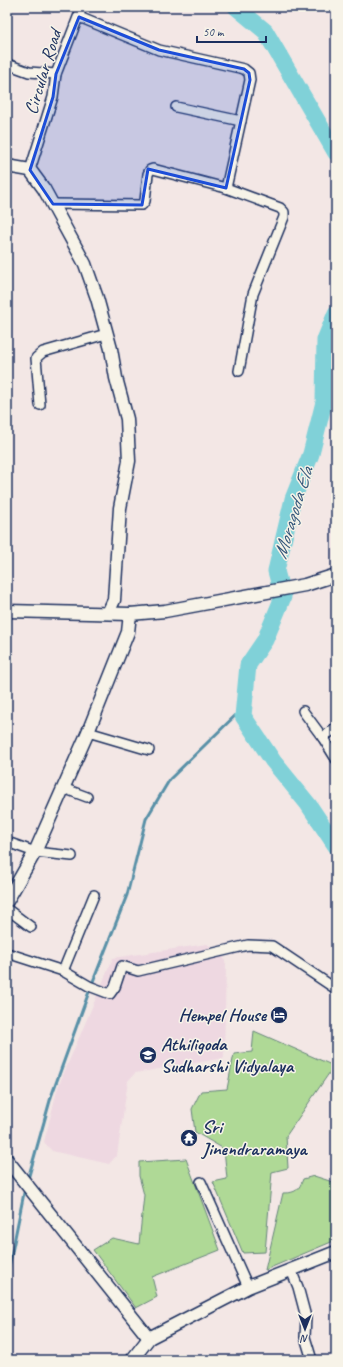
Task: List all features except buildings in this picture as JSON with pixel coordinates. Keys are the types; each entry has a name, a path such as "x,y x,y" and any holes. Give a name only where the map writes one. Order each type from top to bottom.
{"street":[{"name":"Circular Road","path":"30,170 53,96 56,74 82,7"},
{"path":"79,17 159,50 244,69 249,73 250,80 226,188"},
{"path":"7,64 29,72 56,74"},
{"path":"176,107 241,121"},
{"path":"7,166 30,170 44,188 85,264 97,298 127,419 129,461 120,508 114,600 108,613"},
{"path":"53,204 142,206 145,201 148,174 150,170 153,169 226,188 280,208 284,212 284,217 253,294 239,371"},
{"path":"40,405 36,358 43,352 106,334"},
{"path":"7,611 130,614 165,611 305,585 336,575"},
{"path":"7,901 35,852 88,732 128,632 130,614"},
{"path":"303,711 336,759"},
{"path":"323,738 336,727"},
{"path":"88,732 149,750"},
{"path":"63,788 87,797"},
{"path":"7,842 35,852 72,856"},
{"path":"63,971 94,895"},
{"path":"7,909 31,927"},
{"path":"7,953 63,971 89,986 110,994 122,966 138,971 248,945 272,946 336,989"},
{"path":"7,1160 149,1338"},
{"path":"201,1182 248,1287"},
{"path":"132,1360 149,1338 248,1287 336,1252"},
{"path":"290,1270 298,1286 306,1318 305,1337 312,1360"}],"highlighted area":[{"path":"79,17 159,50 244,69 249,73 250,80 226,188 148,169 142,205 53,204 30,170 53,97 56,74"}],"shaded area":[{"name":"Athiligoda Sudharshi Vidyalaya","path":"207,944 223,955 226,965 224,1058 135,1073 128,1081 117,1155 109,1164 52,1151 44,1142 58,1087 113,958"}],"green space":[{"path":"254,1031 334,1066 286,1136 288,1168 272,1172 265,1252 243,1253 213,1182 227,1179 224,1149 195,1132 192,1109 201,1091 227,1089 234,1054 252,1052"},
{"path":"186,1159 220,1250 152,1277 157,1297 136,1308 93,1250 112,1238 139,1244 144,1195 139,1176 139,1162"},
{"path":"314,1176 336,1183 336,1240 265,1270 283,1193 296,1190 300,1186 303,1179"}],"waterway":[{"name":"Moragoda Ela","path":"236,7 265,31 336,153"},
{"name":"Moragoda Ela","path":"336,313 325,340 324,402 311,454 293,499 276,571 283,597 265,640 248,665 243,716 273,761 308,804 336,846"},
{"path":"28,1179 51,1097 90,989 127,895 146,819 170,779 244,707"},
{"path":"7,1277 25,1188"}],"place":[{"name":"Hempel House","path":"279,1015"},
{"name":"Athiligoda Sudharshi Vidyalaya","path":"148,1055"},
{"name":"Sri Jinendraramaya","path":"189,1138"}]}
